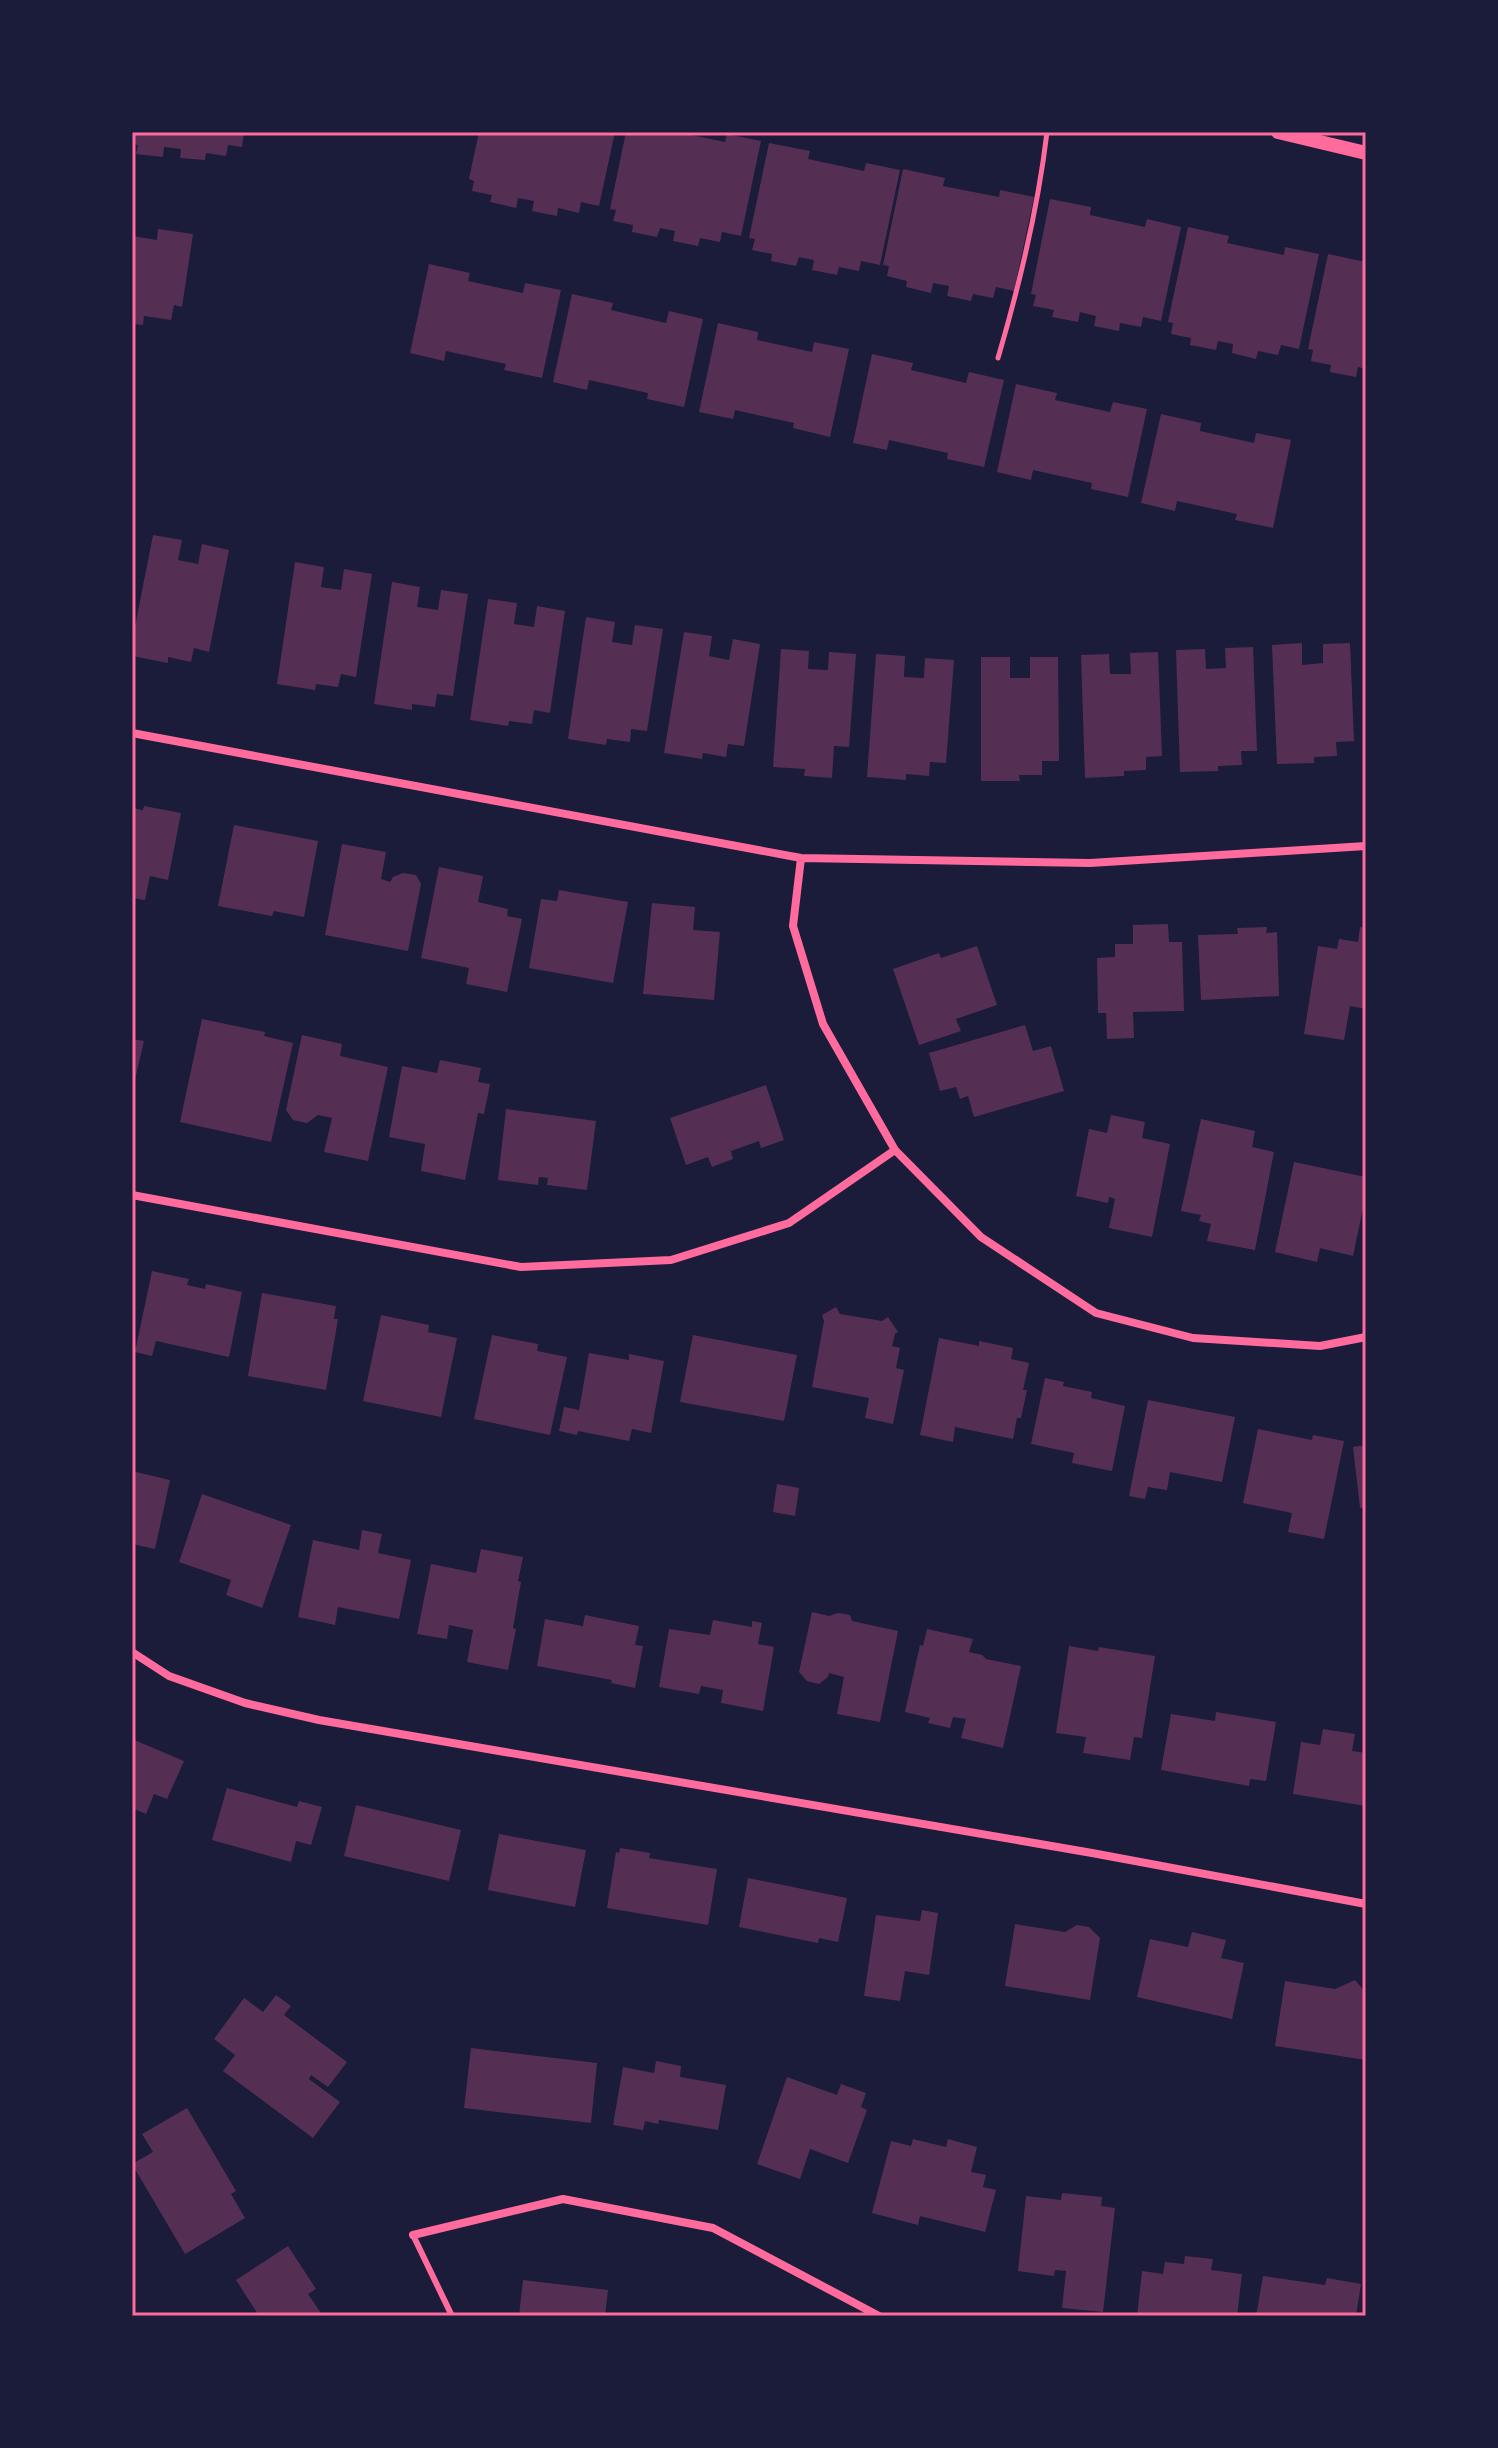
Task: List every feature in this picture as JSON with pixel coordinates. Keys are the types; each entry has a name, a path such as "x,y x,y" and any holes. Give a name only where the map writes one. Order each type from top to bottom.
{"street":[{"path":"1278,132 1366,153"},
{"path":"132,733 801,858 1090,863 1366,846"},
{"path":"801,858 793,926 823,1024 895,1150 981,1237 1096,1313 1193,1338 1320,1346 1366,1337"},
{"path":"132,1195 521,1267 671,1260 789,1223 895,1150"},
{"path":"132,1652 169,1676 245,1703 319,1720 1366,1904"},
{"path":"413,2235 563,2199 713,2228 879,2316"}],"lane":[{"path":"413,2235 452,2316"}],"path":[{"path":"998,358 1040,191 1047,132"}],"building":[{"path":"132,132 244,132 242,147 228,145 226,156 206,153 205,160 180,158 181,149 164,147 163,157 136,154 138,145 132,144"},
{"path":"479,132 615,132 599,206 581,202 579,213 558,208 557,216 532,211 534,201 518,198 516,208 490,202 492,195 472,191 474,181 469,179"},
{"path":"626,132 677,132 725,142 727,134 761,141 741,236 722,232 720,242 700,238 698,246 673,241 675,231 660,228 657,237 632,232 633,225 613,221 616,210 610,209"},
{"path":"769,143 810,151 808,159 864,171 866,163 900,170 880,265 861,261 859,271 839,267 837,275 812,270 814,260 799,257 796,266 771,261 772,254 752,250 755,239 749,238"},
{"path":"903,169 945,178 943,186 999,197 1000,190 1034,197 1014,291 996,287 993,298 973,294 971,301 947,296 949,286 933,283 931,293 906,287 907,281 887,276 889,266 883,265"},
{"path":"1050,199 1091,207 1090,215 1145,227 1147,219 1181,227 1161,321 1143,317 1141,327 1120,323 1119,331 1094,326 1096,316 1080,312 1078,322 1052,317 1054,310 1033,306 1036,295 1031,294"},
{"path":"1188,227 1229,236 1227,243 1284,255 1285,247 1319,254 1299,349 1281,345 1278,355 1258,351 1256,359 1232,353 1233,344 1218,341 1216,350 1190,345 1191,338 1171,334 1173,323 1168,322"},
{"path":"158,229 193,234 182,307 174,305 171,320 144,316 143,325 132,324 132,236 157,240"},
{"path":"1328,254 1366,262 1366,369 1358,367 1356,377 1330,372 1331,365 1311,361 1313,350 1308,349"},
{"path":"429,264 470,273 468,281 523,293 525,283 561,290 542,378 504,370 506,364 446,351 444,361 410,353"},
{"path":"572,294 613,303 611,310 666,323 669,311 703,319 684,407 647,399 648,393 589,380 587,390 553,382"},
{"path":"718,323 758,332 757,340 812,352 814,342 849,349 830,437 793,428 794,423 735,410 733,419 699,412"},
{"path":"872,354 913,363 911,370 966,383 969,372 1004,380 984,467 947,459 948,453 889,440 887,450 853,443"},
{"path":"1016,384 1057,393 1055,400 1110,412 1113,402 1147,409 1128,497 1091,489 1092,483 1033,470 1031,480 997,472"},
{"path":"1161,414 1201,423 1200,431 1254,443 1256,433 1291,440 1273,528 1235,520 1237,514 1177,501 1175,511 1141,503"},
{"path":"153,535 182,540 178,560 198,564 202,544 229,550 209,652 194,648 191,662 168,657 168,663 132,656"},
{"path":"295,562 324,567 321,587 341,590 344,569 372,574 356,677 341,674 338,687 316,684 315,690 277,684"},
{"path":"392,582 420,587 417,607 438,610 441,590 468,594 453,696 437,694 435,707 412,704 412,710 374,704"},
{"path":"488,599 517,603 514,624 534,627 537,606 565,611 550,713 534,710 532,724 509,721 508,726 470,720"},
{"path":"586,617 615,622 612,642 632,645 635,625 663,629 647,731 631,729 630,742 607,739 606,745 568,739"},
{"path":"684,632 712,636 709,656 729,660 733,639 760,644 744,746 728,744 726,757 703,753 702,759 664,753"},
{"path":"1302,643 1302,665 1323,663 1323,644 1350,643 1354,741 1336,742 1337,756 1314,757 1314,763 1277,764 1272,645"},
{"path":"1253,647 1257,751 1241,751 1242,765 1218,766 1218,771 1180,772 1176,650 1205,649 1206,669 1226,668 1225,648"},
{"path":"781,649 809,651 808,669 828,670 829,652 856,654 849,747 834,746 832,778 804,776 805,769 773,767"},
{"path":"1158,652 1162,756 1146,757 1146,770 1124,771 1124,776 1085,778 1081,655 1109,654 1110,674 1131,674 1130,653"},
{"path":"876,654 905,656 904,677 924,678 925,658 954,660 946,763 930,762 929,776 906,774 906,780 867,777"},
{"path":"981,657 1010,657 1010,678 1030,678 1030,657 1058,657 1059,761 1042,761 1042,775 1019,775 1020,781 981,781"},
{"path":"144,806 181,813 168,880 150,876 145,900 132,898 132,808 143,810"},
{"path":"234,825 318,841 304,917 274,911 272,916 218,906"},
{"path":"342,844 386,852 381,879 390,882 393,877 403,873 416,875 421,884 408,951 325,935"},
{"path":"439,867 483,876 478,902 508,909 507,916 522,919 507,992 466,984 469,968 421,958"},
{"path":"559,890 628,902 613,983 529,968 541,899 557,901"},
{"path":"652,903 695,907 693,930 720,932 714,1000 643,994"},
{"path":"1168,924 1169,942 1182,942 1184,1011 1133,1012 1134,1038 1107,1039 1106,1013 1098,1013 1097,958 1115,957 1115,944 1133,944 1133,925"},
{"path":"1267,927 1266,933 1277,932 1279,996 1201,1000 1198,935 1238,934 1237,928"},
{"path":"1360,927 1366,928 1366,1009 1350,1006 1344,1040 1304,1034 1318,946 1337,949 1339,939 1358,942"},
{"path":"977,946 997,1005 956,1019 961,1031 919,1045 893,969 939,953 941,958"},
{"path":"202,1019 265,1032 264,1036 293,1043 271,1142 180,1122"},
{"path":"1025,1025 1033,1051 1051,1046 1064,1091 974,1117 968,1096 960,1099 956,1087 940,1091 929,1053"},
{"path":"302,1035 342,1044 340,1056 388,1067 368,1161 324,1152 332,1118 318,1115 307,1123 293,1120 286,1110"},
{"path":"132,1039 144,1041 133,1088 132,1087"},
{"path":"440,1060 481,1068 478,1082 490,1084 484,1114 478,1113 465,1180 421,1171 425,1144 389,1137 402,1066 437,1073"},
{"path":"766,1085 784,1140 761,1148 759,1141 731,1151 733,1159 712,1167 708,1157 686,1165 670,1118"},
{"path":"506,1109 596,1121 587,1190 547,1185 548,1178 539,1177 538,1185 498,1180"},
{"path":"1111,1115 1145,1122 1142,1138 1170,1144 1152,1237 1109,1228 1115,1199 1109,1197 1108,1203 1076,1196 1089,1129 1107,1133"},
{"path":"1201,1119 1255,1131 1252,1147 1274,1152 1255,1250 1207,1241 1211,1224 1199,1221 1201,1215 1181,1211"},
{"path":"1294,1162 1366,1177 1366,1194 1353,1256 1320,1248 1317,1262 1275,1252"},
{"path":"152,1271 189,1279 187,1285 205,1289 206,1284 242,1292 229,1357 156,1341 152,1356 135,1352"},
{"path":"262,1293 336,1306 334,1319 338,1319 326,1390 248,1376"},
{"path":"836,1307 840,1314 882,1321 888,1317 898,1332 892,1346 900,1348 896,1368 904,1370 893,1424 865,1418 869,1398 812,1387 824,1321 822,1315"},
{"path":"381,1315 429,1325 428,1332 457,1338 441,1417 363,1401"},
{"path":"492,1335 538,1344 537,1351 567,1357 550,1435 474,1419"},
{"path":"693,1335 797,1355 784,1421 680,1402"},
{"path":"939,1338 979,1346 979,1341 1013,1348 1011,1359 1029,1363 1023,1390 1027,1390 1013,1439 955,1427 953,1442 920,1435"},
{"path":"589,1353 629,1360 629,1354 664,1361 651,1433 632,1429 629,1441 578,1431 577,1435 559,1431 564,1407 579,1410"},
{"path":"1045,1378 1064,1382 1063,1386 1092,1392 1091,1398 1125,1406 1112,1471 1072,1463 1074,1453 1031,1444"},
{"path":"1148,1400 1235,1417 1222,1482 1170,1472 1167,1490 1148,1487 1145,1499 1129,1496"},
{"path":"1258,1429 1312,1440 1313,1435 1344,1441 1324,1539 1288,1532 1292,1513 1243,1503"},
{"path":"1366,1445 1366,1507 1360,1508 1353,1447"},
{"path":"132,1471 170,1480 155,1549 132,1544"},
{"path":"777,1484 799,1488 795,1516 773,1512"},
{"path":"202,1494 291,1525 262,1608 226,1595 231,1580 179,1562"},
{"path":"362,1530 382,1534 378,1553 411,1560 399,1619 338,1607 335,1625 298,1617 313,1540 359,1550"},
{"path":"481,1549 523,1557 513,1628 516,1629 508,1670 467,1662 473,1630 449,1625 447,1639 417,1634 431,1564 476,1573"},
{"path":"812,1612 829,1616 838,1613 850,1615 852,1621 898,1631 880,1722 837,1714 844,1677 829,1673 819,1684 807,1681 799,1672"},
{"path":"585,1615 639,1626 635,1645 643,1646 635,1688 611,1683 612,1680 537,1666 545,1619 583,1626"},
{"path":"713,1620 752,1627 752,1621 762,1623 758,1644 774,1647 763,1711 721,1703 723,1690 701,1686 699,1694 659,1687 669,1629 710,1635"},
{"path":"927,1629 973,1639 969,1652 1021,1666 1003,1748 961,1738 966,1719 953,1717 950,1728 928,1723 930,1718 905,1712 920,1645 923,1646"},
{"path":"1069,1646 1098,1651 1099,1647 1155,1656 1142,1738 1134,1737 1130,1760 1083,1753 1086,1737 1056,1733"},
{"path":"1216,1712 1276,1722 1266,1781 1250,1779 1249,1786 1161,1770 1171,1714 1215,1721"},
{"path":"1323,1729 1355,1734 1352,1751 1366,1753 1366,1806 1293,1794 1301,1742 1320,1745"},
{"path":"132,1739 184,1761 167,1799 154,1794 146,1814 132,1808"},
{"path":"227,1788 297,1807 299,1801 322,1807 311,1845 296,1841 291,1862 212,1840"},
{"path":"356,1805 461,1830 449,1881 344,1856"},
{"path":"499,1834 586,1850 575,1907 488,1890"},
{"path":"620,1848 650,1853 649,1858 717,1869 708,1925 607,1908 616,1852 619,1853"},
{"path":"748,1878 847,1898 838,1942 819,1938 818,1943 739,1927"},
{"path":"922,1910 938,1913 929,1975 905,1971 900,2001 864,1996 876,1915 920,1921"},
{"path":"1015,1924 1065,1932 1077,1925 1089,1927 1100,1938 1090,2000 1005,1986"},
{"path":"1192,1932 1226,1940 1221,1958 1244,1963 1232,2019 1137,1997 1150,1939 1188,1947"},
{"path":"1355,1980 1366,1993 1366,2060 1275,2046 1285,1981 1335,1989"},
{"path":"276,1995 291,2006 284,2015 347,2062 328,2087 311,2075 309,2079 340,2102 313,2138 223,2071 235,2055 214,2039 244,1998 263,2012"},
{"path":"471,2048 597,2063 591,2123 464,2108"},
{"path":"656,2061 681,2066 680,2077 726,2085 718,2130 659,2120 658,2124 645,2121 643,2130 613,2125 623,2067 654,2073"},
{"path":"787,2077 837,2095 841,2084 866,2093 861,2107 867,2110 848,2163 810,2149 800,2179 757,2164"},
{"path":"187,2108 236,2191 231,2194 245,2218 185,2254 132,2164 153,2152 142,2134"},
{"path":"913,2139 946,2147 948,2139 977,2147 971,2172 986,2175 983,2187 996,2190 985,2232 920,2216 918,2225 872,2213 891,2141 911,2146"},
{"path":"1062,2193 1102,2197 1101,2206 1115,2208 1103,2312 1062,2308 1066,2271 1055,2270 1054,2276 1018,2271 1026,2196 1061,2200"},
{"path":"288,2246 316,2289 308,2294 323,2316 259,2316 236,2280"},
{"path":"1185,2256 1213,2259 1211,2270 1242,2274 1237,2316 1137,2316 1142,2271 1163,2274 1165,2262 1184,2264"},
{"path":"1263,2276 1325,2285 1327,2278 1361,2284 1356,2316 1256,2316"},
{"path":"523,2280 608,2290 605,2316 519,2316"}]}
